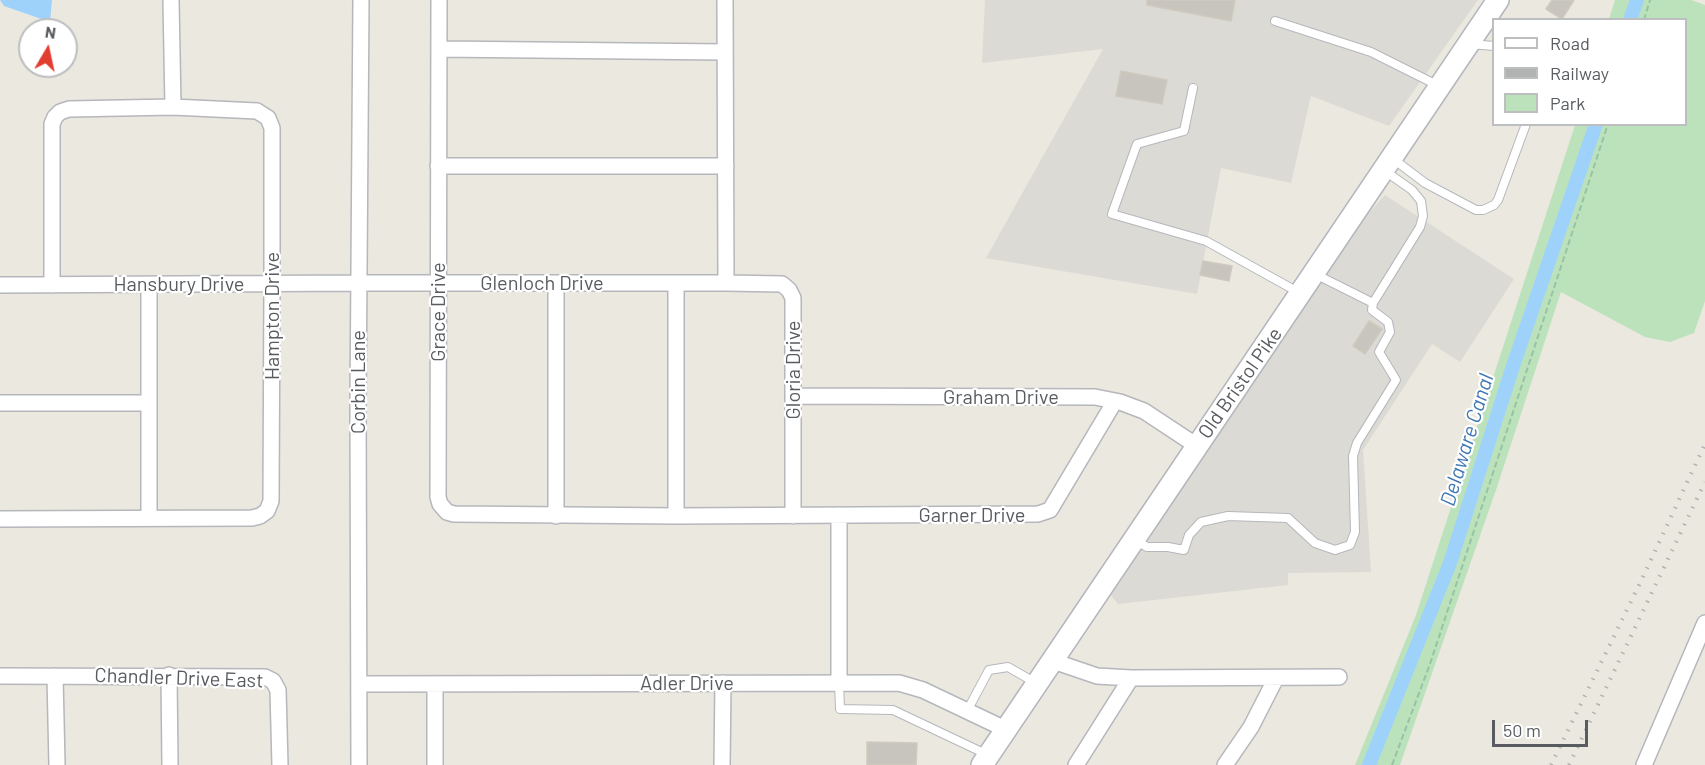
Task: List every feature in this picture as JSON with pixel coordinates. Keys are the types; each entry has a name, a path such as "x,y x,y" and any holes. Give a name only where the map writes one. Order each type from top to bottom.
{"main road":[{"name":"Old Bristol Pike","path":"985,760 1498,0"}],"street":[{"path":"52,285 52,124 60,112 69,109 173,107 171,0"},
{"name":"Corbin Lane","path":"359,765 358,283 361,0"},
{"name":"Grace Drive","path":"439,0 438,496 440,504 447,512 454,514 556,516"},
{"path":"725,0 726,283"},
{"path":"439,49 725,52"},
{"name":"Hampton Drive","path":"149,518 252,518 264,514 271,501 272,128 268,118 257,111 173,107"},
{"path":"438,166 726,166"},
{"name":"Glenloch Drive","path":"358,283 726,283"},
{"name":"Hansbury Drive","path":"0,285 358,283"},
{"path":"556,283 556,516"},
{"path":"676,283 676,516"},
{"name":"Gloria Drive","path":"726,283 778,284 789,290 793,298 793,516"},
{"path":"0,519 149,518 149,285"},
{"name":"Graham Drive","path":"793,396 1095,397 1144,411 1197,446"},
{"name":"Garner Drive","path":"556,516 1046,513 1050,510 1115,401"},
{"path":"0,403 149,403"},
{"path":"839,515 839,683"},
{"path":"1644,765 1705,623"},
{"path":"1053,661 1097,676 1131,678 1339,677"},
{"path":"169,675 170,765"},
{"name":"Chandler Drive East","path":"0,676 265,677 270,679 278,690 280,765"},
{"path":"56,676 57,765"},
{"path":"1076,765 1131,678"},
{"path":"1225,765 1251,727 1276,678"},
{"path":"722,765 723,683"},
{"name":"Adler Drive","path":"359,684 899,683 909,685 1005,729"},
{"path":"435,684 435,765"}],"lane":[{"path":"1275,21 1371,52 1440,87"},
{"path":"1469,44 1492,46"},
{"path":"1193,88 1184,131 1137,144 1112,214 1206,241 1301,294"},
{"path":"1388,164 1476,210 1483,210 1494,206 1498,200 1525,126"},
{"path":"1134,540 1147,547 1184,549 1189,535 1201,522 1228,516 1288,518 1315,543 1335,550 1350,545 1355,532 1353,456 1357,442 1396,380 1379,352 1390,332 1388,322 1372,310 1373,303 1420,228 1423,216 1421,201 1388,164"},
{"path":"1314,274 1373,303"},
{"path":"967,711 989,670 1008,667 1037,683"},
{"path":"839,683 840,709 893,710 985,760"}],"path":[{"path":"1645,18 1650,0"},
{"path":"1392,765 1431,664 1607,126"}],"shaded area":[{"path":"985,0 1478,0 1389,126 1311,96 1291,183 1221,168 1197,294 986,258 1103,49 982,63"},
{"path":"1385,195 1514,279 1460,362 1432,344 1363,450 1371,572 1288,573 1288,585 1118,604 1100,581 1281,309"}],"green space":[{"path":"1615,0 1691,0 1705,5 1705,301 1694,333 1670,342 1645,337 1561,292 1496,490 1400,765 1355,765 1416,615 1575,126 1687,126 1687,18 1609,18"}],"water":[{"path":"0,0 52,0 50,18 38,18 4,6"}],"building":[{"path":"1147,0 1235,0 1231,21 1147,5"},
{"path":"1552,0 1574,0 1563,18 1546,9"},
{"path":"1121,71 1167,80 1162,104 1116,96"},
{"path":"1203,261 1232,266 1229,281 1200,275"},
{"path":"1369,321 1382,329 1365,354 1353,346"},
{"path":"867,742 917,743 916,765 867,765"}],"waterway":[{"name":"Delaware Canal","path":"1631,18 1637,0"},
{"name":"Delaware Canal","path":"1369,765 1450,563 1513,366 1595,126"}],"railway":[{"path":"1551,765 1705,444"},
{"path":"1569,765 1705,482"}]}
